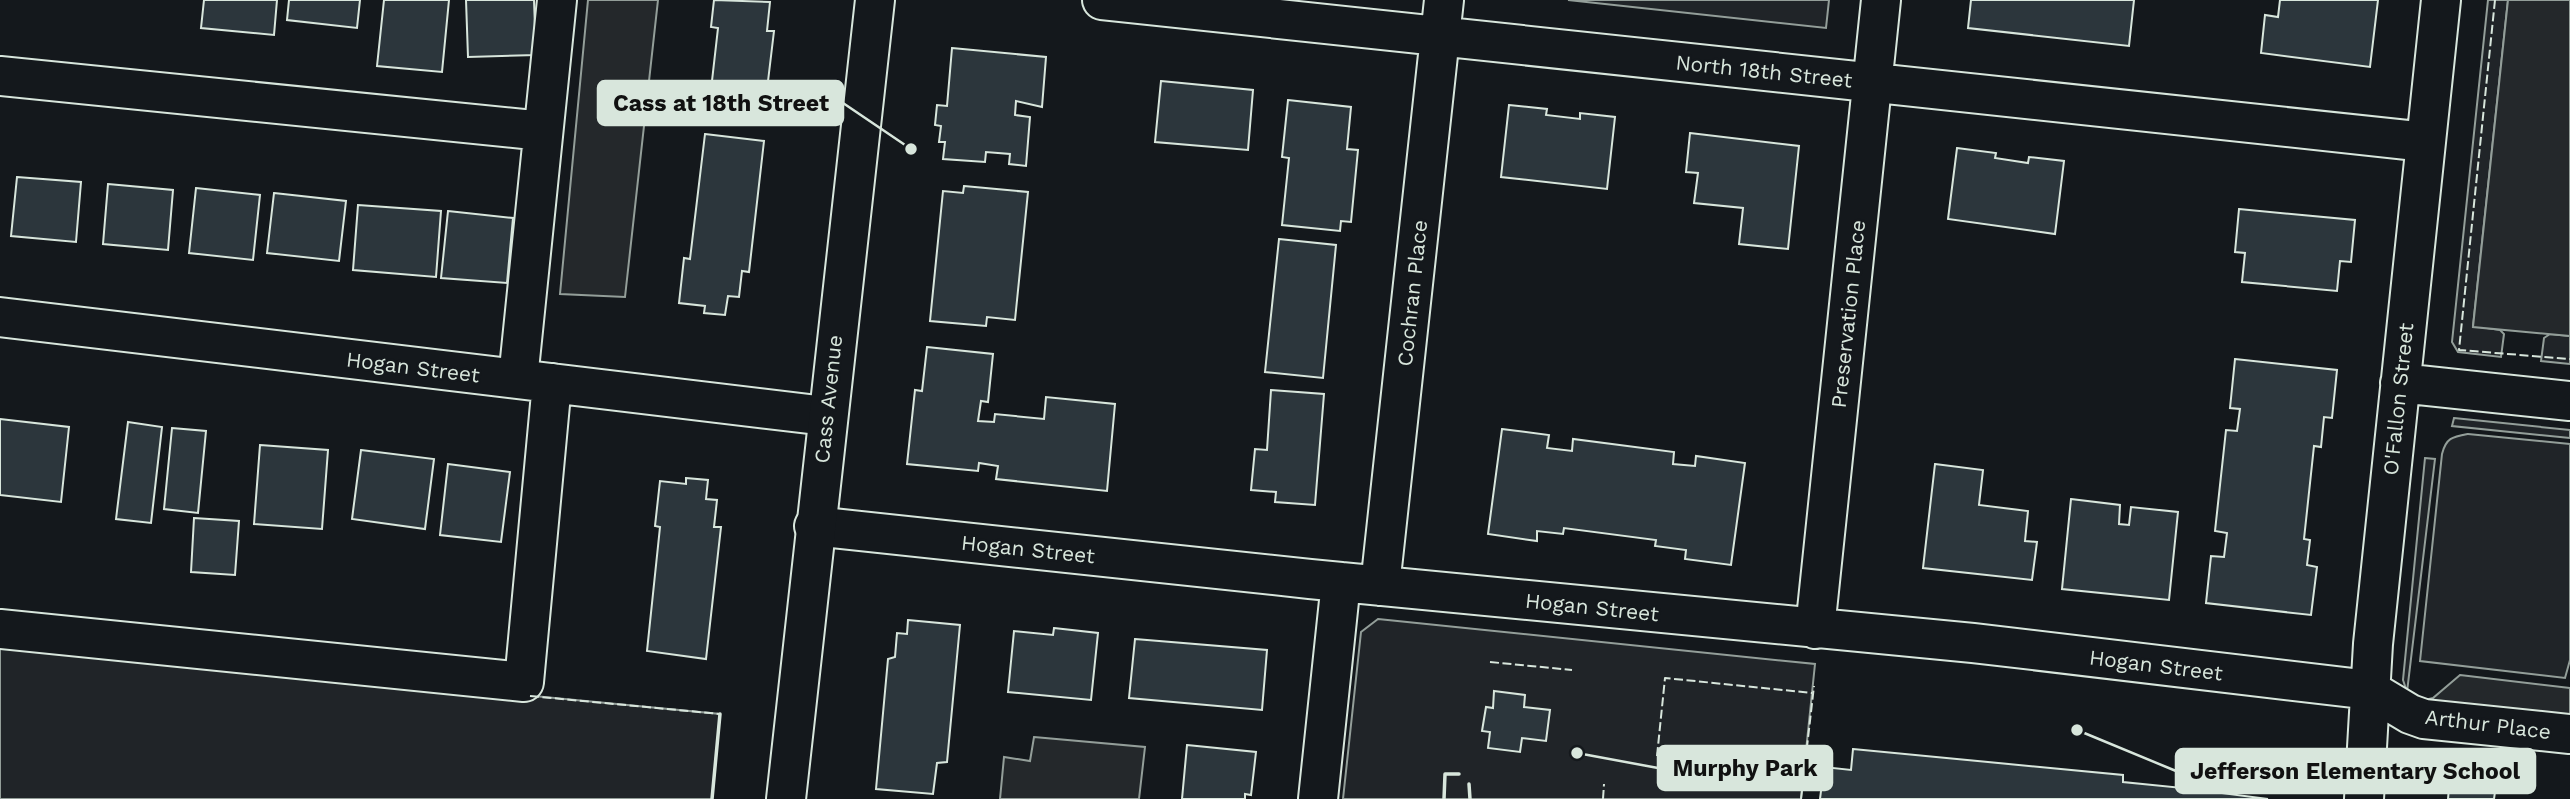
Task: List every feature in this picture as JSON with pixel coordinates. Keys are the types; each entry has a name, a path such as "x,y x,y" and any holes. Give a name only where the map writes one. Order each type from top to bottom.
{"street":[{"path":"0,629 523,682 543,131 557,0"},
{"name":"Cass Avenue","path":"786,799 826,416 875,0"},
{"name":"North 18th Street","path":"1102,0 1442,18 1873,83 2426,142"},
{"name":"Preservation Place","path":"1815,629 1881,0"},
{"name":"O'Fallon Street","path":"2364,799 2370,690 2441,0"},
{"name":"Cochran Place","path":"1380,586 1442,18"},
{"path":"0,76 543,131"},
{"name":"Hogan Street","path":"0,317 826,416"},
{"path":"2400,383 2570,401"},
{"name":"Hogan Street","path":"814,526 1380,586 1973,643 2370,690"},
{"path":"1318,799 1341,582"},
{"name":"Arthur Place","path":"2370,690 2410,714 2424,719 2570,734"}],"shaded area":[{"path":"588,0 658,0 625,297 560,294"},
{"path":"1568,0 1829,0 1826,28"},
{"path":"2488,0 2508,0 2473,326 2500,330 2504,334 2501,357 2458,352 2452,342"},
{"path":"2508,0 2570,0 2570,336 2473,327"},
{"path":"2550,334 2570,336 2570,364 2541,361 2544,338"},
{"path":"2454,418 2570,430 2570,438 2452,426"},
{"path":"2468,434 2570,444 2570,660 2565,678 2420,661 2442,454 2450,439"},
{"path":"2425,458 2435,459 2407,692 2403,680"},
{"path":"1378,619 1815,664 1801,799 1343,799 1361,632"},
{"path":"0,644 720,714 712,799 0,799"},
{"path":"2460,675 2570,688 2570,715 2425,700 2433,698"},
{"path":"1034,737 1145,747 1139,799 1000,799 1004,757 1030,761"}],"building":[{"path":"204,0 277,0 274,35 201,28"},
{"path":"289,0 360,0 357,28 287,20"},
{"path":"384,0 449,0 442,72 377,66"},
{"path":"466,0 534,0 536,55 468,57"},
{"path":"714,0 770,2 767,31 774,31 763,123 708,116 718,28 711,27"},
{"path":"1971,0 2134,0 2129,46 1968,28"},
{"path":"2280,0 2378,0 2370,67 2261,53 2265,15 2278,17"},
{"path":"952,48 1046,57 1042,107 1016,101 1015,115 1030,117 1026,166 1009,164 1010,154 986,152 985,162 943,159 945,142 939,142 941,126 935,125 937,105 947,106"},
{"path":"1161,81 1253,90 1248,150 1155,142"},
{"path":"1288,100 1351,107 1347,149 1358,150 1351,222 1341,221 1340,231 1282,225 1289,158 1282,157"},
{"path":"1509,105 1547,109 1546,115 1580,119 1580,113 1615,117 1607,189 1501,177"},
{"path":"1690,133 1799,146 1788,249 1739,244 1743,208 1694,203 1698,173 1686,172"},
{"path":"705,134 764,141 749,272 742,271 739,297 728,296 725,315 704,313 705,306 679,303 684,258 690,259"},
{"path":"1957,148 1996,153 1995,158 2028,163 2029,157 2064,161 2055,234 1948,219"},
{"path":"17,177 81,182 76,242 11,236"},
{"path":"108,184 173,190 168,250 103,244"},
{"path":"964,186 1028,192 1015,320 987,317 986,326 930,321 943,191 963,193"},
{"path":"196,188 260,195 253,260 189,253"},
{"path":"274,193 346,201 339,261 267,253"},
{"path":"358,205 441,211 436,277 353,270"},
{"path":"2239,209 2355,220 2351,262 2340,261 2337,291 2242,282 2245,253 2235,252"},
{"path":"448,211 513,218 507,283 441,278"},
{"path":"1279,239 1336,245 1323,378 1265,372"},
{"path":"927,347 993,354 988,402 981,401 978,421 994,422 995,414 1044,419 1046,397 1115,404 1107,491 996,479 998,466 979,463 978,471 907,464 915,390 922,391"},
{"path":"2235,359 2337,370 2332,418 2324,417 2321,447 2314,446 2304,539 2310,540 2307,565 2317,567 2311,615 2206,603 2211,556 2224,557 2227,533 2215,531 2226,430 2237,431 2240,409 2230,408"},
{"path":"1271,390 1324,394 1315,505 1275,502 1276,492 1251,490 1255,449 1267,450"},
{"path":"0,419 69,427 61,502 0,495"},
{"path":"128,422 162,427 151,523 116,519"},
{"path":"172,428 206,431 198,513 164,509"},
{"path":"1502,429 1549,435 1547,448 1572,451 1573,439 1674,452 1673,464 1695,466 1696,456 1745,463 1731,565 1685,559 1686,550 1655,546 1656,540 1564,528 1563,534 1537,531 1537,541 1488,534"},
{"path":"260,445 328,450 322,529 254,524"},
{"path":"361,450 434,459 425,529 352,519"},
{"path":"448,464 510,472 501,542 440,535"},
{"path":"1935,464 1983,470 1979,505 2028,511 2025,541 2037,542 2032,580 1923,568"},
{"path":"686,478 708,480 706,499 717,500 714,527 721,527 706,659 647,651 660,527 655,526 660,481 686,484"},
{"path":"2071,499 2120,505 2119,524 2129,525 2131,507 2178,512 2169,600 2062,589"},
{"path":"194,518 239,521 235,575 191,572"},
{"path":"908,620 960,625 947,762 937,763 933,794 876,789 888,659 895,657 897,633 907,634"},
{"path":"1054,628 1098,633 1091,700 1008,692 1014,631 1053,635"},
{"path":"1135,639 1267,650 1262,710 1129,698"},
{"path":"1494,691 1525,695 1524,707 1550,710 1546,741 1522,738 1520,752 1488,748 1490,732 1482,731 1486,707 1493,708"},
{"path":"1187,745 1256,752 1251,795 1245,794 1245,799 1182,799"},
{"path":"1853,749 2123,775 2123,782 2182,788 2183,764 2223,767 2221,793 2268,799 1820,799 1824,767 1851,770"},
{"path":"2449,787 2495,792 2494,799 2448,799"}],"fence":[{"path":"2495,0 2459,350 2570,359"},
{"path":"1490,662 1572,670"},
{"path":"1657,756 1665,678 1812,693"},
{"path":"1801,799 1814,686"},
{"path":"530,696 720,714"},
{"path":"1603,799 1604,784"}],"wall":[{"path":"712,799 720,714"},
{"path":"1444,799 1445,774 1459,774"},
{"path":"1469,784 1470,799"}],"place":[{"name":"Cass at 18th Street","path":"911,149"},
{"name":"Jefferson Elementary School","path":"2077,730"},
{"name":"Murphy Park","path":"1577,753"}]}
